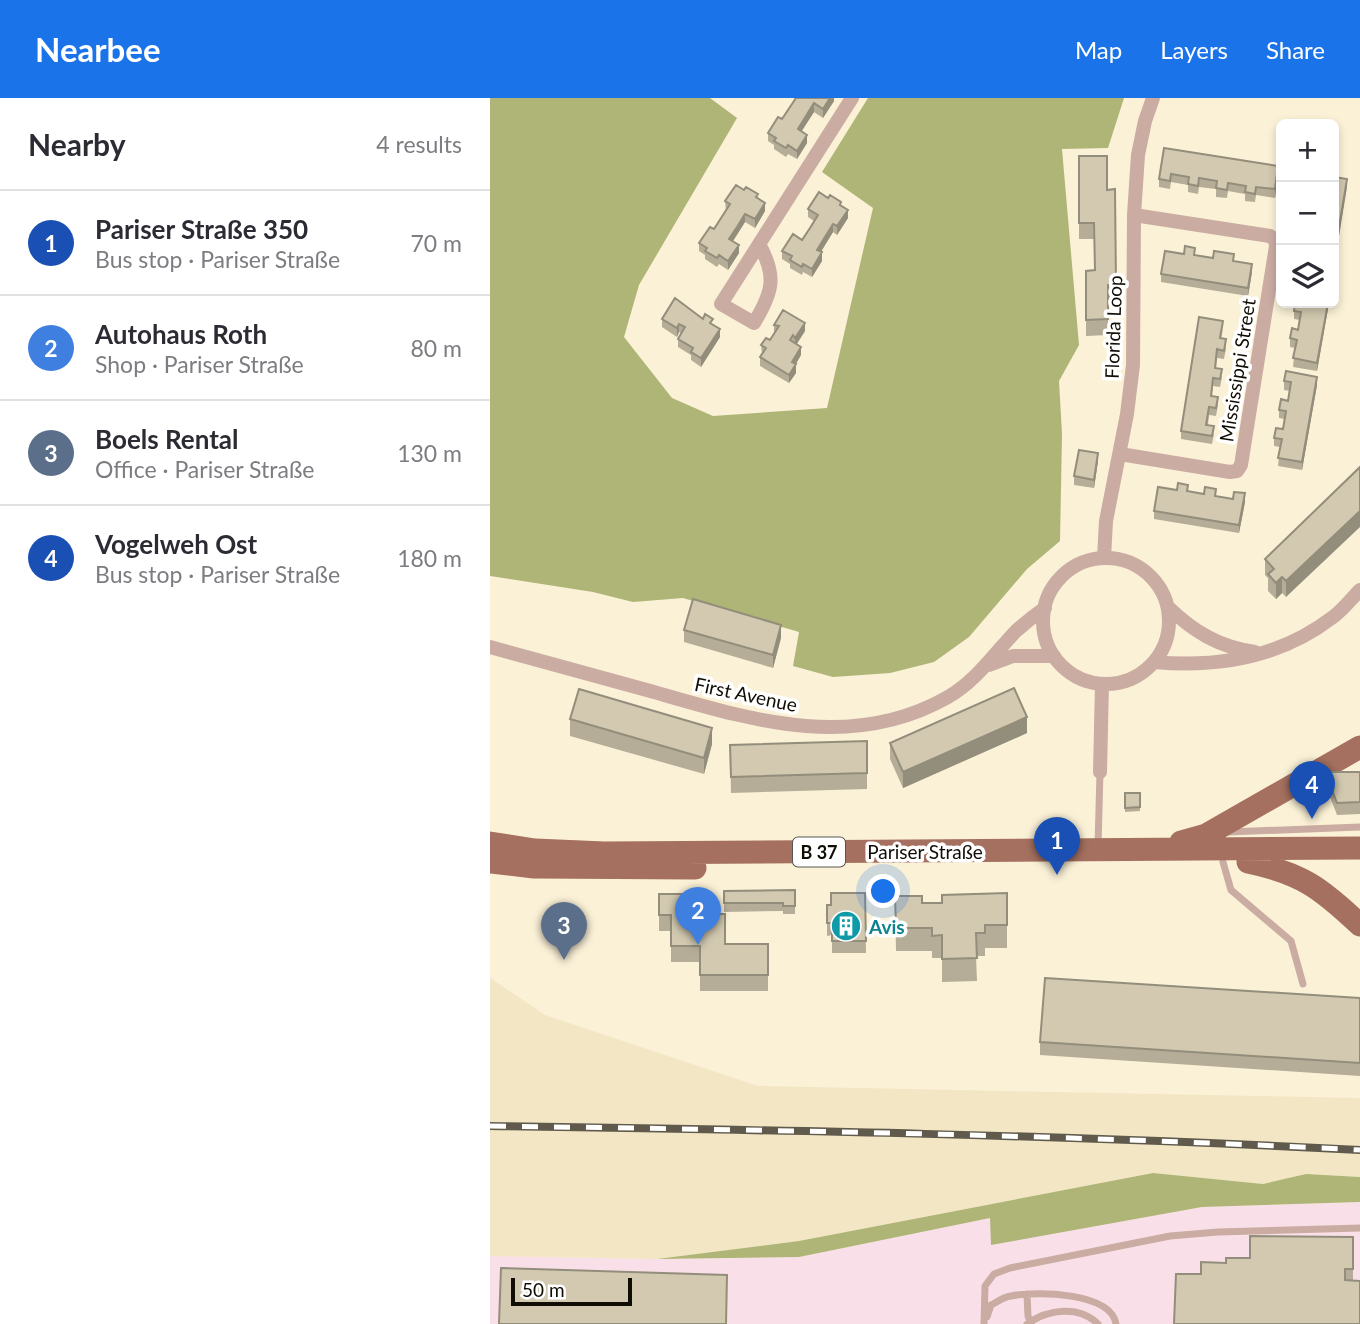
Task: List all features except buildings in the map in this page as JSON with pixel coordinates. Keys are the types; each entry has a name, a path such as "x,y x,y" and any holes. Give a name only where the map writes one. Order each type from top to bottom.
{"main road":[{"path":"1148,849 1206,835 1360,747"},
{"name":"Pariser Straße","path":"490,843 535,850 604,853 1360,848"},
{"name":"Pariser Straße","path":"490,862 534,867 604,869 1360,861"},
{"path":"1248,862 1293,873 1305,879 1360,925"}],"street":[{"path":"759,244 771,271 766,301 754,323 721,304 759,244 852,98"},
{"name":"Florida Loop","path":"1104,558 1106,521 1133,366 1134,215 1138,155 1153,98"},
{"name":"Mississippi Street","path":"1134,215 1270,236 1276,234"},
{"name":"Mississippi Street","path":"1119,454 1237,471 1241,465 1276,245"},
{"path":"1168,607 1169,627 1164,646 1154,663 1130,679 1102,684 1075,676 1054,656 1045,633 1045,608 1050,592 1060,578 1088,561 1104,558 1133,564 1145,571 1156,581 1168,607 1190,628 1207,638 1239,650 1264,654"},
{"path":"1154,663 1198,665 1264,654 1299,638 1334,617 1360,590"},
{"name":"First Avenue","path":"490,647 741,717 787,726 834,728 878,723 947,698 971,680 1018,629 1045,608"},
{"name":"First Avenue","path":"984,667 1013,656 1054,656"},
{"path":"1100,772 1102,684"}],"lane":[{"path":"1098,850 1100,772"},
{"path":"1206,835 1360,827"},
{"path":"1223,862 1231,890 1291,941 1303,984"},
{"path":"984,1324 985,1286 994,1274 1010,1269 1170,1236 1360,1228"},
{"path":"984,1324 990,1306 1007,1296 1027,1294 1071,1296 1102,1303 1116,1319 1116,1324"},
{"path":"1027,1294 1029,1323 1064,1310 1078,1311 1098,1324"}],"shaded area":[{"path":"490,978 545,1015 758,1086 1360,1098 1360,1177 1306,1174 1263,1184 1153,1173 799,1241 657,1259 490,1256"},
{"path":"1360,1202 1360,1324 490,1324 490,1256 657,1259 799,1257 991,1217 991,1244 1202,1207"}],"green space":[{"path":"490,98 710,98 737,118 639,285 624,337 672,398 713,416 827,408 873,208 822,172 868,98 1124,98 1108,148 1062,149 1079,345 1059,381 1062,434 1060,541 1027,569 969,637 934,662 890,673 833,677 793,666 799,632 683,598 633,602 593,592 490,576"},
{"path":"1153,1173 1263,1184 1306,1174 1360,1177 1360,1202 1202,1207 991,1245 990,1218 799,1257 657,1259 799,1241"}],"railway":[{"path":"490,1126 1034,1137 1360,1150"}],"place":[{"name":"Vogelweh Ost","path":"1312,819"},
{"name":"Pariser Straße 350","path":"1057,875"},
{"name":"Avis","path":"846,926"},
{"name":"Autohaus Roth","path":"698,945"},
{"name":"Boels Rental","path":"564,960"}]}
